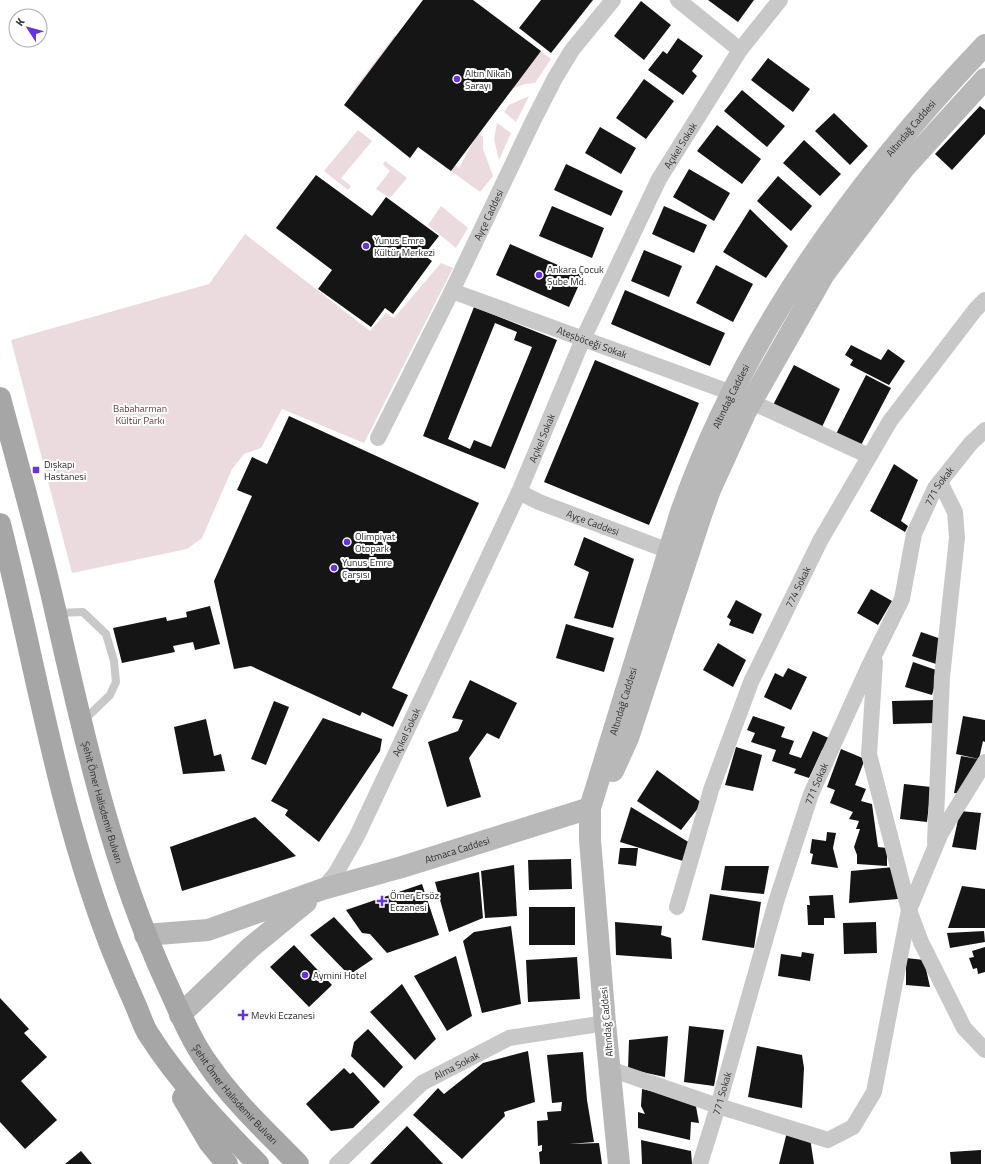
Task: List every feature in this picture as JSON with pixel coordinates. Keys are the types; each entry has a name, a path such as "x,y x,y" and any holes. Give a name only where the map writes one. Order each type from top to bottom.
{"main road":[{"name":"Altındağ Caddesi","path":"590,808 620,758 700,518 722,464 756,346 786,295 819,245 862,188 916,121 985,45"},
{"name":"Altındağ Caddesi","path":"619,1164 605,1023 590,840 590,808 669,551 694,477 742,397 824,274 904,168 983,85"},
{"name":"Şehit Ömer Halisdemir Bulvarı","path":"0,398 56,613 81,723 111,836 144,935 180,1015 195,1043 213,1070 232,1095 298,1164"},
{"path":"1,531 8,583 63,800 94,905 119,968 148,1034 209,1142 227,1164"},
{"name":"Atmaca Caddesi","path":"144,935 208,930 323,889 402,867 590,808"},
{"name":"Atmaca Caddesi","path":"180,1015 250,948 284,918 323,889"},
{"path":"148,1034 186,1086 221,1126 258,1164"}],"street":[{"name":"Ayçe Caddesi","path":"378,438 452,291 555,78 572,50 613,0"},
{"path":"678,0 740,50"},
{"name":"Açıkel Sokak","path":"323,889 336,872 357,836 519,492 584,339 659,179 740,50 780,0"},
{"name":"Ateşböceği Sokak","path":"452,291 742,397 869,456"},
{"name":"774 Sokak","path":"677,907 711,790 751,682 820,541 890,421 974,310 985,300"},
{"name":"771 Sokak","path":"700,1164 776,902 811,794 875,652 902,599 914,534 940,482 971,442 985,430"},
{"path":"935,848 942,677 957,538 955,512 940,482"},
{"name":"Ayçe Caddesi","path":"519,492 539,502 669,551"},
{"path":"875,652 869,754 909,910 921,942 964,1028 985,1050"},
{"path":"610,1069 718,1106 828,1140 853,1127 874,1092 909,910 941,833 985,762"},
{"name":"Alma Sokak","path":"337,1164 422,1083 509,1038 605,1023"}],"lane":[{"path":"56,613 83,612 106,634 114,661 116,682 110,695 81,723"}],"green space":[{"path":"423,0 473,0 551,59 535,83 525,84 400,122 459,168 478,133 483,137 483,149 493,176 480,192 418,147 410,158 363,121 373,107 352,92 395,35 408,46 427,21 415,10"},
{"path":"529,96 516,122 504,112 509,105"},
{"path":"497,123 511,133 499,160 494,139"},
{"path":"358,130 372,141 341,178 351,186 348,190 324,171"},
{"path":"385,161 407,178 390,198 376,189 390,171 383,164"},
{"path":"441,206 468,228 456,248 428,225"},
{"name":"Babaharman Kültür Parkı","path":"245,234 370,331 386,313 394,318 441,263 453,268 364,443 282,409 261,448 244,454 232,469 202,538 187,549 72,573 11,340 209,284"}],"building":[{"path":"423,0 473,0 541,51 451,171 418,147 410,158 344,105"},
{"path":"541,0 593,0 551,53 519,28"},
{"path":"708,0 754,0 738,22"},
{"path":"641,1 671,25 644,60 614,36"},
{"path":"678,38 703,56 692,71 697,76 683,95 648,70 663,51 667,54"},
{"path":"768,58 810,89 793,112 751,80"},
{"path":"644,79 674,101 646,139 616,118"},
{"path":"742,90 785,126 767,147 724,111"},
{"path":"980,106 985,110 985,134 952,170 935,154"},
{"path":"834,113 868,146 850,165 815,131"},
{"path":"717,125 761,159 742,184 697,151"},
{"path":"600,127 636,148 621,174 585,153"},
{"path":"804,140 841,174 820,196 783,163"},
{"path":"566,164 623,191 611,216 554,190"},
{"path":"689,169 730,193 714,221 673,197"},
{"name":"Yunus Emre Kültür Merkezi","path":"316,175 372,216 386,197 439,236 424,255 432,261 393,314 385,308 371,327 318,289 332,270 276,228"},
{"path":"778,176 812,206 791,231 757,201"},
{"path":"552,206 604,228 592,258 539,236"},
{"path":"664,206 707,225 694,253 652,234"},
{"path":"750,209 788,246 766,278 723,252"},
{"name":"Ankara Çocuk Şube Md.","path":"510,244 583,276 569,307 496,275"},
{"path":"644,250 682,266 669,297 631,281"},
{"path":"716,265 753,284 733,322 696,303"},
{"path":"625,290 725,333 710,366 611,324"},
{"path":"474,307 557,340 505,469 423,436","holes":["495,323 517,332 514,340 532,347 491,447 474,440 470,449 448,439"]},
{"path":"851,345 881,360 888,349 905,361 889,385 850,365 853,360 845,355"},
{"path":"595,360 699,403 649,525 544,482"},
{"path":"794,365 840,389 822,427 773,405"},
{"path":"866,375 891,388 859,449 835,436"},
{"name":"Yunus Emre Çarşısı","path":"289,416 479,503 392,688 408,695 393,727 362,712 360,716 251,666 234,669 214,581 252,496 237,490 252,457 267,464"},
{"path":"894,464 918,480 901,521 908,526 905,532 870,511"},
{"path":"584,537 634,559 613,628 574,618 589,572 574,565"},
{"path":"871,589 892,601 878,625 857,613"},
{"path":"736,600 762,614 753,634 729,625 731,620 727,617"},
{"path":"210,606 220,644 195,650 193,642 173,646 175,652 122,663 113,628 166,617 167,621 187,617 186,612"},
{"path":"566,624 614,638 604,672 556,658"},
{"path":"921,632 944,640 936,664 912,656"},
{"path":"718,643 746,660 733,687 703,670"},
{"path":"913,662 939,671 932,695 905,687"},
{"path":"788,668 807,677 791,710 764,697 775,673 783,677"},
{"path":"470,680 517,703 499,739 487,733 469,758 481,797 447,807 428,742 458,731 463,720 452,718"},
{"path":"936,700 936,723 893,724 892,701"},
{"path":"274,701 289,707 266,765 251,759"},
{"path":"753,716 785,727 781,737 794,741 789,754 801,758 813,731 831,739 822,750 809,778 794,773 796,769 772,761 776,750 751,742 755,733 747,730"},
{"path":"963,716 985,720 985,742 983,741 979,759 956,754"},
{"path":"323,718 382,739 380,751 319,842 285,815 288,810 271,801"},
{"path":"206,719 214,756 221,754 225,771 183,774 174,727"},
{"path":"736,747 762,755 753,791 725,785"},
{"path":"841,749 865,759 855,785 866,789 861,801 872,804 878,847 887,848 887,866 857,864 857,855 854,847 860,829 856,829 859,821 849,819 853,812 830,803 835,790 827,787"},
{"path":"961,756 984,760 963,794 954,793"},
{"path":"657,770 702,803 681,830 637,801"},
{"path":"904,784 931,787 927,822 900,819"},
{"path":"631,807 690,843 683,861 620,842"},
{"path":"960,811 981,813 976,850 952,847"},
{"path":"255,817 296,856 182,891 170,847"},
{"path":"827,832 836,833 833,848 838,868 811,864 813,854 810,853 812,839 826,841"},
{"path":"620,848 638,848 636,866 618,864"},
{"path":"571,859 572,889 529,890 528,860"},
{"path":"514,865 517,916 485,918 481,871"},
{"path":"725,866 769,866 764,894 721,890"},
{"path":"894,867 898,899 849,903 851,871"},
{"path":"479,872 483,918 449,932 435,882"},
{"path":"422,884 439,935 387,953 370,934 362,933 346,910"},
{"path":"962,886 985,889 985,928 948,928"},
{"path":"710,894 761,902 754,948 702,940"},
{"path":"833,895 835,918 824,918 824,925 808,925 807,905 810,905 809,896"},
{"path":"529,907 575,907 575,945 529,945"},
{"path":"334,917 373,959 349,975 310,935"},
{"path":"615,922 662,926 661,935 671,938 672,959 616,955"},
{"path":"876,922 877,953 844,954 843,923"},
{"path":"511,926 521,1004 482,1013 463,941 474,932"},
{"path":"984,931 985,942 950,948 947,933"},
{"path":"294,945 332,985 309,1007 270,967"},
{"path":"985,947 985,972 978,974 977,968 973,969 969,958 974,957 972,951"},
{"path":"802,952 814,954 810,981 778,976 781,954 801,957"},
{"path":"456,956 472,1016 447,1031 414,976"},
{"path":"577,957 580,999 528,1002 526,960"},
{"path":"906,958 924,960 930,987 906,985"},
{"path":"402,984 436,1039 415,1060 370,1012"},
{"path":"0,998 29,1029 24,1033 47,1057 21,1081 57,1120 25,1149 0,1122"},
{"path":"689,1026 724,1030 714,1086 684,1082"},
{"path":"368,1029 403,1067 384,1088 351,1056 354,1042"},
{"path":"668,1036 665,1077 628,1069 629,1040"},
{"path":"757,1046 802,1055 804,1068 802,1108 748,1097"},
{"path":"528,1051 535,1102 504,1112 505,1116 462,1159 413,1115 438,1088 444,1094 483,1063"},
{"path":"583,1052 587,1100 594,1142 569,1144 599,1143 602,1164 540,1164 539,1152 542,1151 542,1145 538,1146 537,1121 548,1120 547,1112 561,1111 562,1102 552,1103 547,1055"},
{"path":"344,1068 350,1074 353,1072 380,1102 353,1128 331,1131 306,1104"},
{"path":"642,1089 695,1101 699,1123 691,1122 690,1140 638,1128 638,1112 645,1114 641,1106"},
{"path":"407,1126 443,1164 370,1164"},
{"path":"787,1132 810,1138 814,1164 779,1164"},
{"path":"641,1140 691,1151 692,1164 642,1164"},
{"path":"981,1150 981,1164 951,1164 950,1152"},
{"path":"81,1151 92,1164 65,1164"}],"place":[{"name":"Altın Nikah Sarayı","path":"457,79"},
{"name":"Yunus Emre Kültür Merkezi","path":"366,246"},
{"name":"Ankara Çocuk Şube Md.","path":"539,275"},
{"name":"Dışkapı Hastanesi","path":"36,470"},
{"name":"Olimpiyat Otopark","path":"347,542"},
{"name":"Yunus Emre Çarşısı","path":"334,568"},
{"name":"Ömer Ersöz Eczanesi","path":"382,901"},
{"name":"Aymini Hotel","path":"305,975"},
{"name":"Mevki Eczanesi","path":"243,1015"}]}
